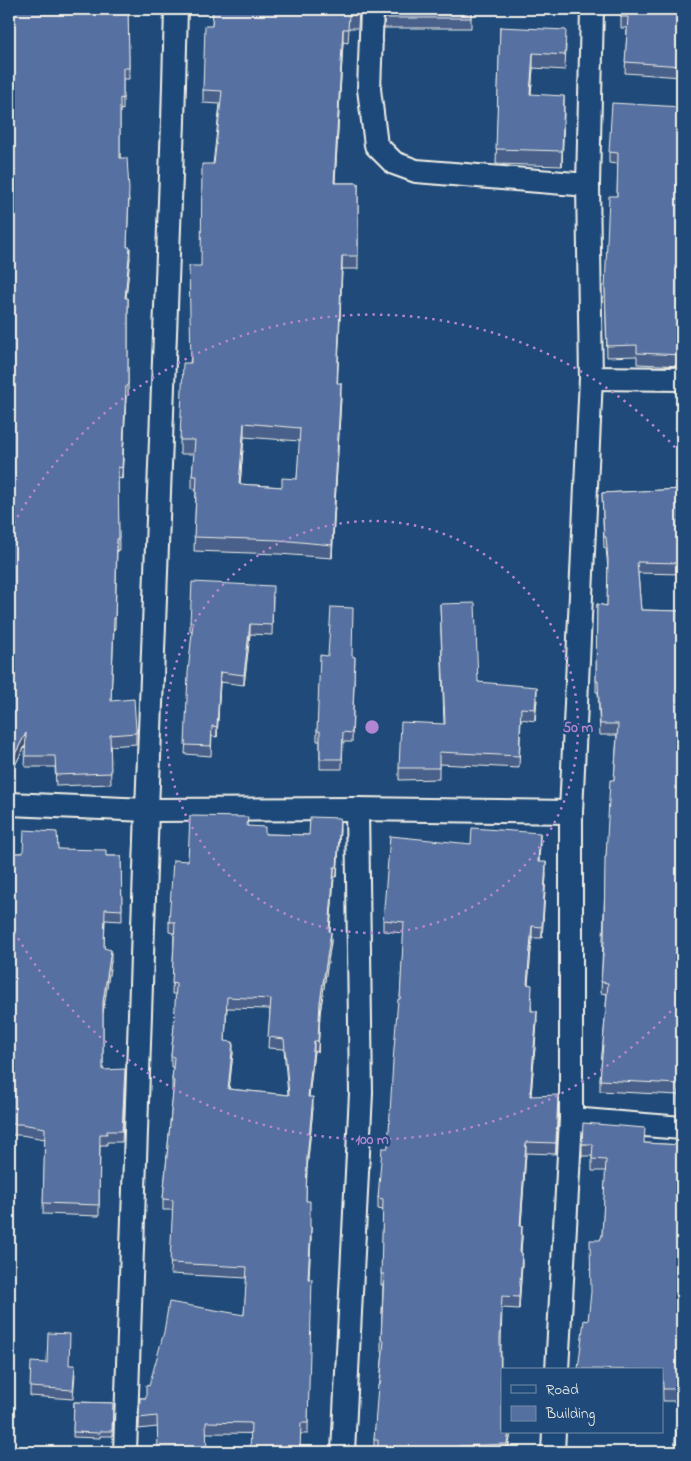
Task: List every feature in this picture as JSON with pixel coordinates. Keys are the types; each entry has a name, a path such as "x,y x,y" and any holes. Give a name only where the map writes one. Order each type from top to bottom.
{"street":[{"path":"124,1452 176,9"},
{"path":"372,9 369,89 376,145 394,163 416,171 588,185"},
{"path":"558,1368 571,1119 571,812 591,378 588,185 592,9"},
{"path":"591,378 682,379"},
{"path":"9,804 147,810 358,809 571,812"},
{"path":"343,1452 361,1093 358,809"},
{"path":"571,1119 682,1128"},
{"path":"553,1452 554,1434"}],"building":[{"path":"9,9 128,9 129,68 123,68 123,99 120,98 120,158 127,158 129,189 127,247 130,247 125,298 128,298 128,384 126,386 122,468 118,467 119,538 117,539 111,701 134,699 136,733 110,735 111,773 56,775 55,756 25,756 26,733 14,756 9,756"},
{"path":"213,9 358,9 358,15 349,15 348,29 343,29 334,183 358,183 358,256 342,256 337,383 341,383 332,545 279,540 194,537 197,476 192,476 195,440 180,440 183,363 191,363 189,266 201,266 202,164 214,164 222,91 203,90 205,26 212,26","holes":["244,423 300,428 297,479 282,478 282,487 239,484"]},
{"path":"385,9 471,9 471,18 384,18"},
{"path":"621,9 682,9 682,66 625,62 628,17 621,17"},
{"path":"500,27 566,30 565,55 533,53 530,94 564,96 562,151 496,149"},
{"path":"612,103 682,107 682,355 637,353 637,345 607,346 605,288 609,196 617,196 618,153 609,152"},
{"path":"682,489 682,563 637,562 641,610 682,611 682,1096 678,1095 679,1084 600,1080 608,983 601,982 604,941 605,857 610,780 614,780 618,724 600,724 598,681 596,681 597,604 607,606 608,560 606,537 604,537 602,493"},
{"path":"192,582 273,586 272,625 250,624 244,675 220,672 217,727 212,726 211,746 185,745 188,673 193,622 190,622"},
{"path":"475,603 478,682 537,687 535,709 521,708 519,756 439,752 439,768 399,768 401,722 445,724 440,604"},
{"path":"331,607 353,608 352,656 355,657 352,733 343,732 342,759 320,759 320,731 317,731 320,655 328,656"},
{"path":"190,816 248,817 247,826 265,827 265,834 309,835 310,817 340,818 337,867 334,867 329,931 331,932 320,1002 318,1041 314,1041 308,1097 313,1097 307,1158 306,1201 310,1201 311,1227 308,1279 312,1279 308,1423 301,1423 300,1452 250,1452 251,1423 206,1422 207,1452 158,1452 157,1416 139,1418 140,1398 146,1398 146,1385 149,1386 164,1332 169,1302 244,1315 247,1267 170,1263 173,1200 163,1199 174,1081 172,1080 174,1057 171,1056 176,984 172,983 175,922 169,922 173,860 188,861","holes":["227,997 271,999 268,1037 284,1039 289,1095 228,1089 233,1042 225,1041"]},
{"path":"472,828 540,833 538,862 546,862 542,927 532,926 527,984 532,985 531,1011 537,1011 530,1096 558,1095 556,1143 526,1142 520,1226 522,1226 520,1252 522,1253 519,1297 502,1296 500,1338 501,1434 509,1434 507,1444 459,1446 459,1452 378,1452 378,1440 374,1440 384,1340 381,1339 384,1274 381,1274 383,1199 378,1198 382,1148 388,1148 404,922 383,920 390,836 471,844"},
{"path":"24,830 57,832 58,849 106,850 106,856 121,856 122,910 105,909 104,948 111,950 103,1002 103,1070 125,1069 122,1131 107,1131 107,1134 100,1134 99,1205 43,1203 45,1128 9,1124 9,853 23,853"},
{"path":"583,1123 645,1128 644,1143 682,1145 682,1452 674,1452 679,1389 664,1389 664,1368 578,1368 584,1320 588,1321 591,1292 590,1240 600,1240 602,1236 606,1160 592,1159 593,1144 582,1144"},
{"path":"9,1187 11,1187 10,1211 9,1211"},
{"path":"48,1333 70,1334 69,1365 75,1365 73,1390 30,1387 31,1362 47,1363"},
{"path":"74,1402 113,1403 112,1431 100,1431 100,1433 73,1432"}]}
